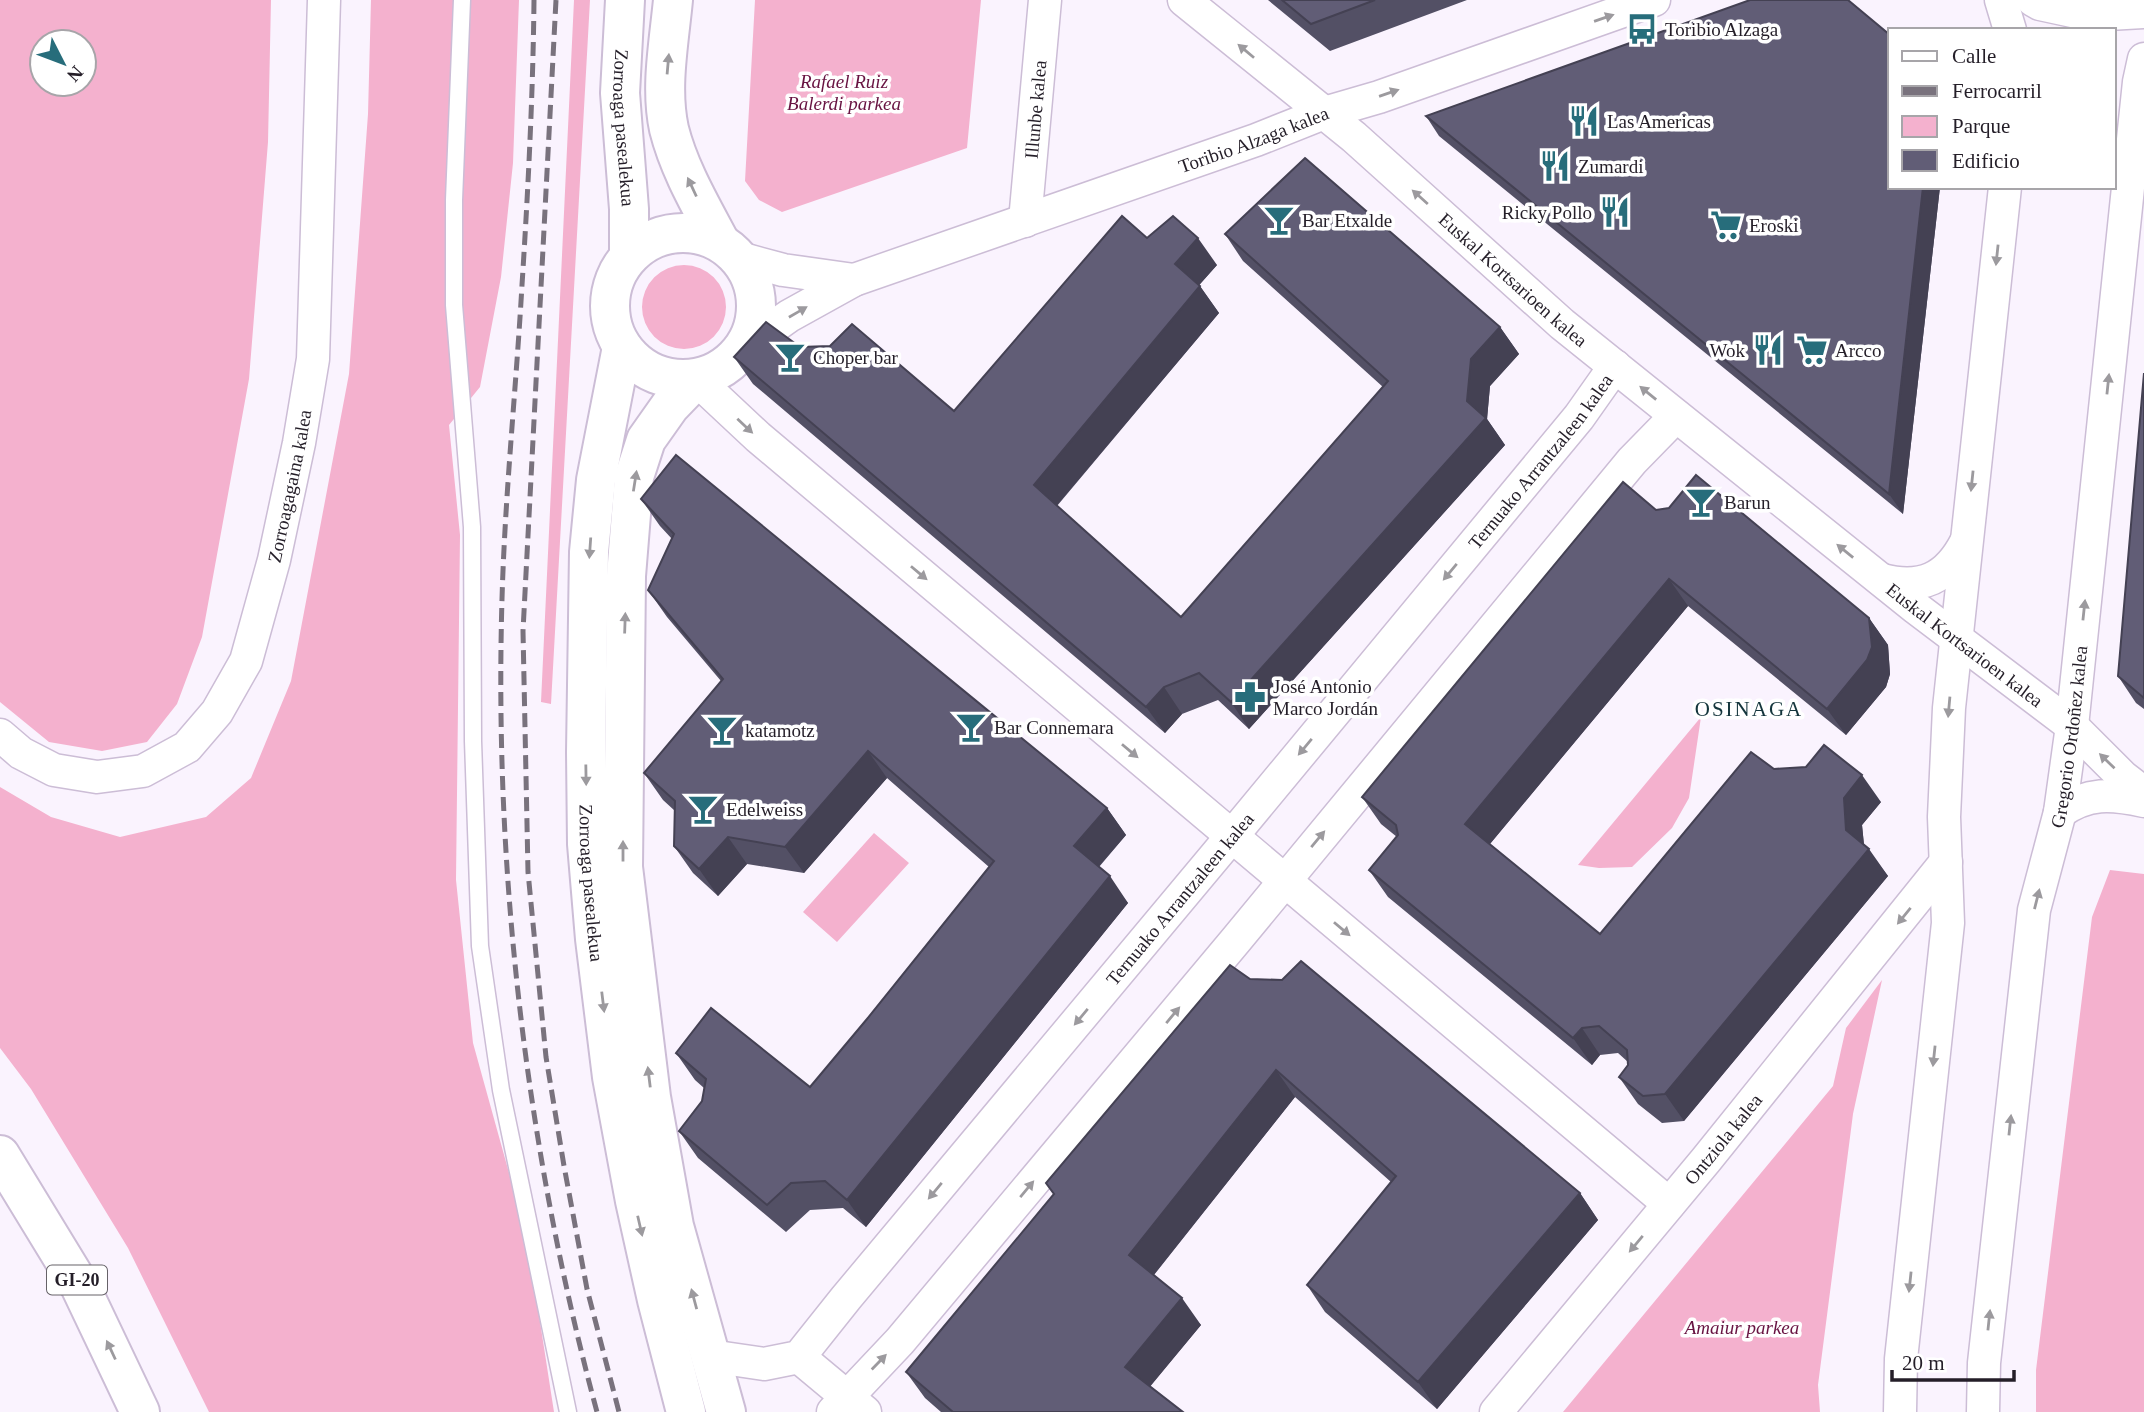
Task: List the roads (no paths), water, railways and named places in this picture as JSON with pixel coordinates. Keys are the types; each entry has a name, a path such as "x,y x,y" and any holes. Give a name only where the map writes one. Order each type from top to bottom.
{"main road":[{"name":"Zorroaga pasealekua","path":"625,0 620,93 629,209 629,256"},
{"path":"673,0 665,94 669,129 684,170 730,250 752,278 757,302 754,326 744,348 731,362 715,373 696,379 675,380 654,374 636,363 622,347 612,324 610,300 616,276 629,256 649,241 672,233 697,233 730,250"},
{"name":"Zorroaga pasealekua","path":"622,347 596,480 589,552 587,845 595,939 612,1077 635,1201 686,1412"},
{"name":"Zorroaga pasealekua","path":"696,379 670,406 646,440 634,477 626,576 623,867 651,1097 674,1226 726,1412"},
{"name":"GI-20","path":"0,1155 80,1286 140,1412"}],"street":[{"name":"Zorroagagaina kalea","path":"0,735 21,753 54,770 97,777 143,771 187,747 217,712 246,661 274,560 299,443 313,359 324,0"},
{"name":"Illunbe kalea","path":"1025,221 1045,0"},
{"name":"Euskal Kortsarioen kalea","path":"1184,0 1354,138 1562,324 1882,580 1962,653 2072,726 2123,777 2144,793"},
{"name":"Toribio Alzaga kalea","path":"744,348 789,317 854,280 1654,0"},
{"path":"2001,0 2009,28"},
{"path":"2033,0 2040,4 2091,15 2144,12"},
{"name":"Gregorio Ordoñez kalea","path":"1983,1412 1984,1363 2034,910 2060,813 2072,726 2138,92 2144,59"},
{"path":"1900,1412 1901,1359 1948,923 1944,817 1946,740 1962,653 1966,542 2005,189"},
{"name":"Toribio Alzaga kalea","path":"730,250 783,270 854,280"},
{"name":"Ternuako Arrantzaleen kalea","path":"799,1357 854,1287 1579,417 1615,366"},
{"path":"696,379 758,437 1669,1205"},
{"path":"709,1356 764,1364 799,1357 848,1407 908,1331 1227,951 1632,461 1676,416"},
{"name":"Euskal Kortsarioen kalea","path":"1882,580 1915,584 1931,579 1952,564 1966,542"},
{"path":"2060,813 2076,801 2101,796 2121,796 2144,801"},
{"name":"Ontziola kalea","path":"1496,1412 1669,1205 1946,862"}],"lane":[{"path":"462,0 454,200 454,305 472,527 473,741 480,946 500,1090 568,1412"}],"railway":[{"path":"534,0 520,324 503,560 503,804 520,1009 534,1111 551,1213 597,1412"},
{"path":"556,0 523,631 528,872 546,1057 564,1166 587,1289 619,1412"}],"place":[{"name":"Toribio Alzaga","path":"1642,29"},
{"name":"Las Americas","path":"1584,121"},
{"name":"Zumardi","path":"1555,166"},
{"name":"Ricky Pollo","path":"1615,212"},
{"name":"Bar Etxalde","path":"1279,220"},
{"name":"Eroski","path":"1726,225"},
{"name":"Wok","path":"1768,350"},
{"name":"Arcco","path":"1812,350"},
{"name":"Choper bar","path":"790,357"},
{"name":"Barun","path":"1701,502"},
{"name":"José Antonio Marco Jordán","path":"1250,697"},
{"name":"Bar Connemara","path":"971,727"},
{"name":"katamotz","path":"722,730"},
{"name":"Edelweiss","path":"703,809"}],"district":[{"name":"OSINAGA","path":"1749,709"}],"park label":[{"name":"Rafael Ruiz Balerdi parkea","path":"844,92"},
{"name":"Amaiur parkea","path":"1742,1327"}]}
